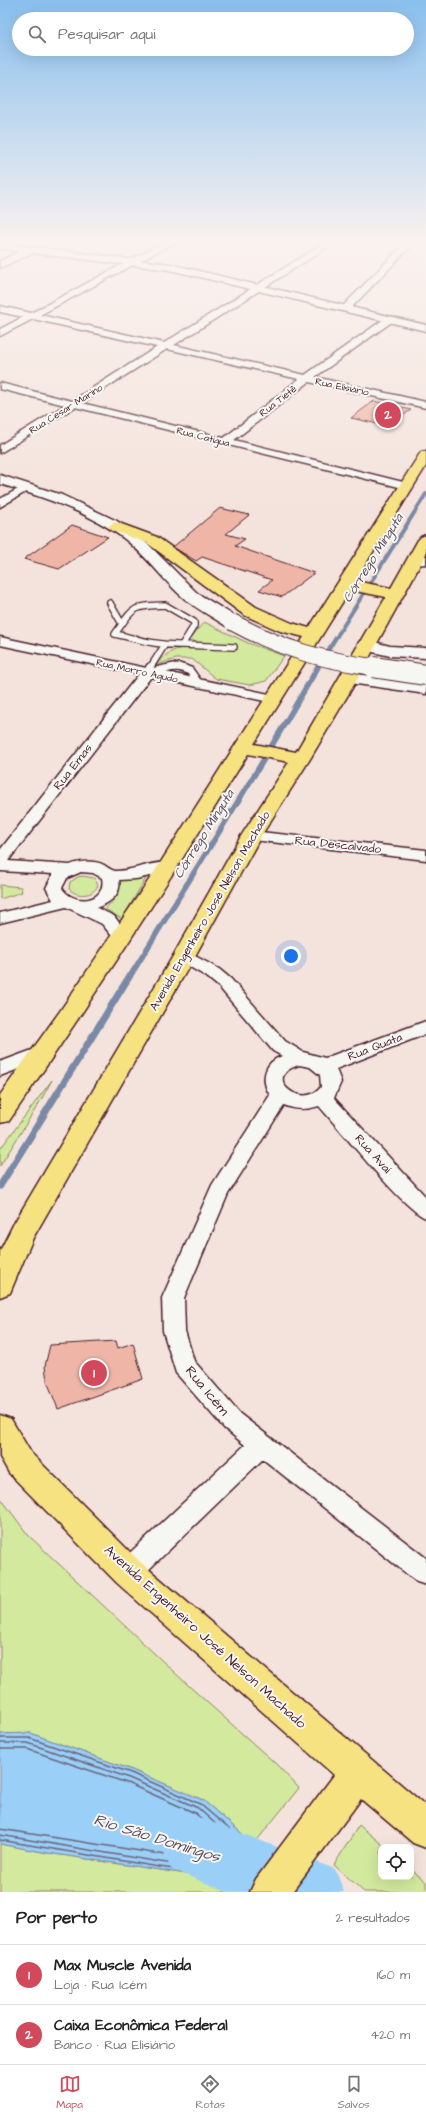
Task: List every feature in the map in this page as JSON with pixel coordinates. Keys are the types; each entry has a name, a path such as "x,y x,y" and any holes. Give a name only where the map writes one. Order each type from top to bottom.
{"main road":[{"path":"2,1105 43,1053 249,749 274,699 313,634 351,585 406,486 426,455"},
{"path":"0,479 62,500 116,527 152,540 250,611 286,628 313,634"},
{"path":"116,527 144,548 191,596 232,622 272,642 299,652 345,663 426,675"},
{"name":"Avenida Engenheiro José Nelson Machado","path":"0,1284 6,1266 22,1233 184,956 251,836 301,759 349,678 366,645 386,593 420,561 426,540"},
{"path":"351,585 386,593"},
{"path":"232,622 284,640 364,659 426,664"},
{"path":"366,645 390,652 426,653"},
{"path":"349,678 426,688"},
{"path":"249,749 301,759"},
{"name":"Avenida Engenheiro José Nelson Machado","path":"0,1429 20,1463 128,1572 358,1773 426,1830"},
{"path":"269,1892 358,1773"}],"street":[{"path":"0,333 9,328"},
{"name":"Rua Elisiário","path":"85,328 426,405"},
{"name":"Rua Cesar Marino","path":"0,450 195,328"},
{"name":"Rua Tietê","path":"225,442 306,379 377,328"},
{"name":"Rua Catigua","path":"0,386 406,486"},
{"path":"0,504 27,487"},
{"name":"Rua Morro Agudo","path":"0,641 146,674 274,699"},
{"name":"Rua Emas","path":"3,865 146,674"},
{"name":"Rua Descalvado","path":"251,836 426,855"},
{"path":"0,918 63,895 89,904 108,896 113,890 113,882 110,876 98,868 89,867 71,870 3,865"},
{"path":"3,865 63,895 108,920 122,937"},
{"path":"110,876 136,874 168,867"},
{"path":"63,895 60,875 71,870"},
{"path":"184,956 204,967 225,983 278,1046 299,1058 317,1062 324,1066 330,1074 332,1082 329,1090 322,1097 312,1101 301,1102 289,1100 280,1095 274,1088 272,1081 273,1074 277,1067 284,1062 299,1058"},
{"name":"Rua Quata","path":"324,1066 426,1027"},
{"path":"277,1067 278,1046"},
{"path":"0,1069 43,1053"},
{"name":"Rua Icém","path":"280,1095 219,1191 174,1298 174,1331 184,1366 232,1421 426,1573"},
{"name":"Rua Avaí","path":"322,1097 399,1183 426,1210"},
{"path":"128,1572 262,1445"}],"lane":[{"path":"110,603 122,624"},
{"path":"182,645 194,626 194,622 173,608 158,605 140,606 130,613 115,634 154,642 164,646 182,645 234,647"},
{"path":"146,674 164,646"}],"green space":[{"path":"204,622 248,643 284,656 266,681 250,685 216,679 192,659 176,659 156,665 172,651 182,648 193,648 197,643 192,641 193,635"},
{"path":"83,876 94,878 98,885 96,889 89,894 72,892 69,889 70,882"},
{"path":"146,878 122,919 105,909 114,900 118,893 118,881"},
{"path":"0,885 21,887 22,892 0,899"},
{"path":"52,1080 41,1100 0,1166 0,1149"},
{"path":"0,1497 28,1535 189,1686 276,1764 299,1788 254,1844 203,1800 132,1770 30,1733 0,1734"},
{"path":"359,1825 381,1844 378,1844 378,1880 414,1880 414,1872 426,1882 426,1892 364,1892 334,1865"},
{"path":"0,1844 48,1853 233,1881 225,1892 0,1892"}],"water":[{"path":"30,1733 132,1770 203,1800 254,1844 233,1881 48,1853 0,1844 0,1734"}],"building":[{"path":"374,401 411,410 387,426 351,418"},
{"path":"220,508 249,515 226,534 245,539 235,546 314,573 282,597 259,590 272,580 202,557 196,561 173,547"},
{"path":"72,525 108,537 59,569 24,559"},
{"path":"116,1341 118,1348 133,1343 143,1379 58,1409 47,1381 45,1366 50,1345"}],"waterway":[{"name":"Córrego Minguta","path":"317,668 426,494"},
{"name":"Córrego Minguta","path":"129,978 261,764 318,667"},
{"name":"Córrego Minguta","path":"0,1186 129,977"},
{"name":"Rio São Domingos","path":"193,1847 312,1892"}],"place":[{"name":"Caixa Econômica Federal","path":"388,415"},
{"name":"Max Muscle Avenida","path":"94,1373"}]}
